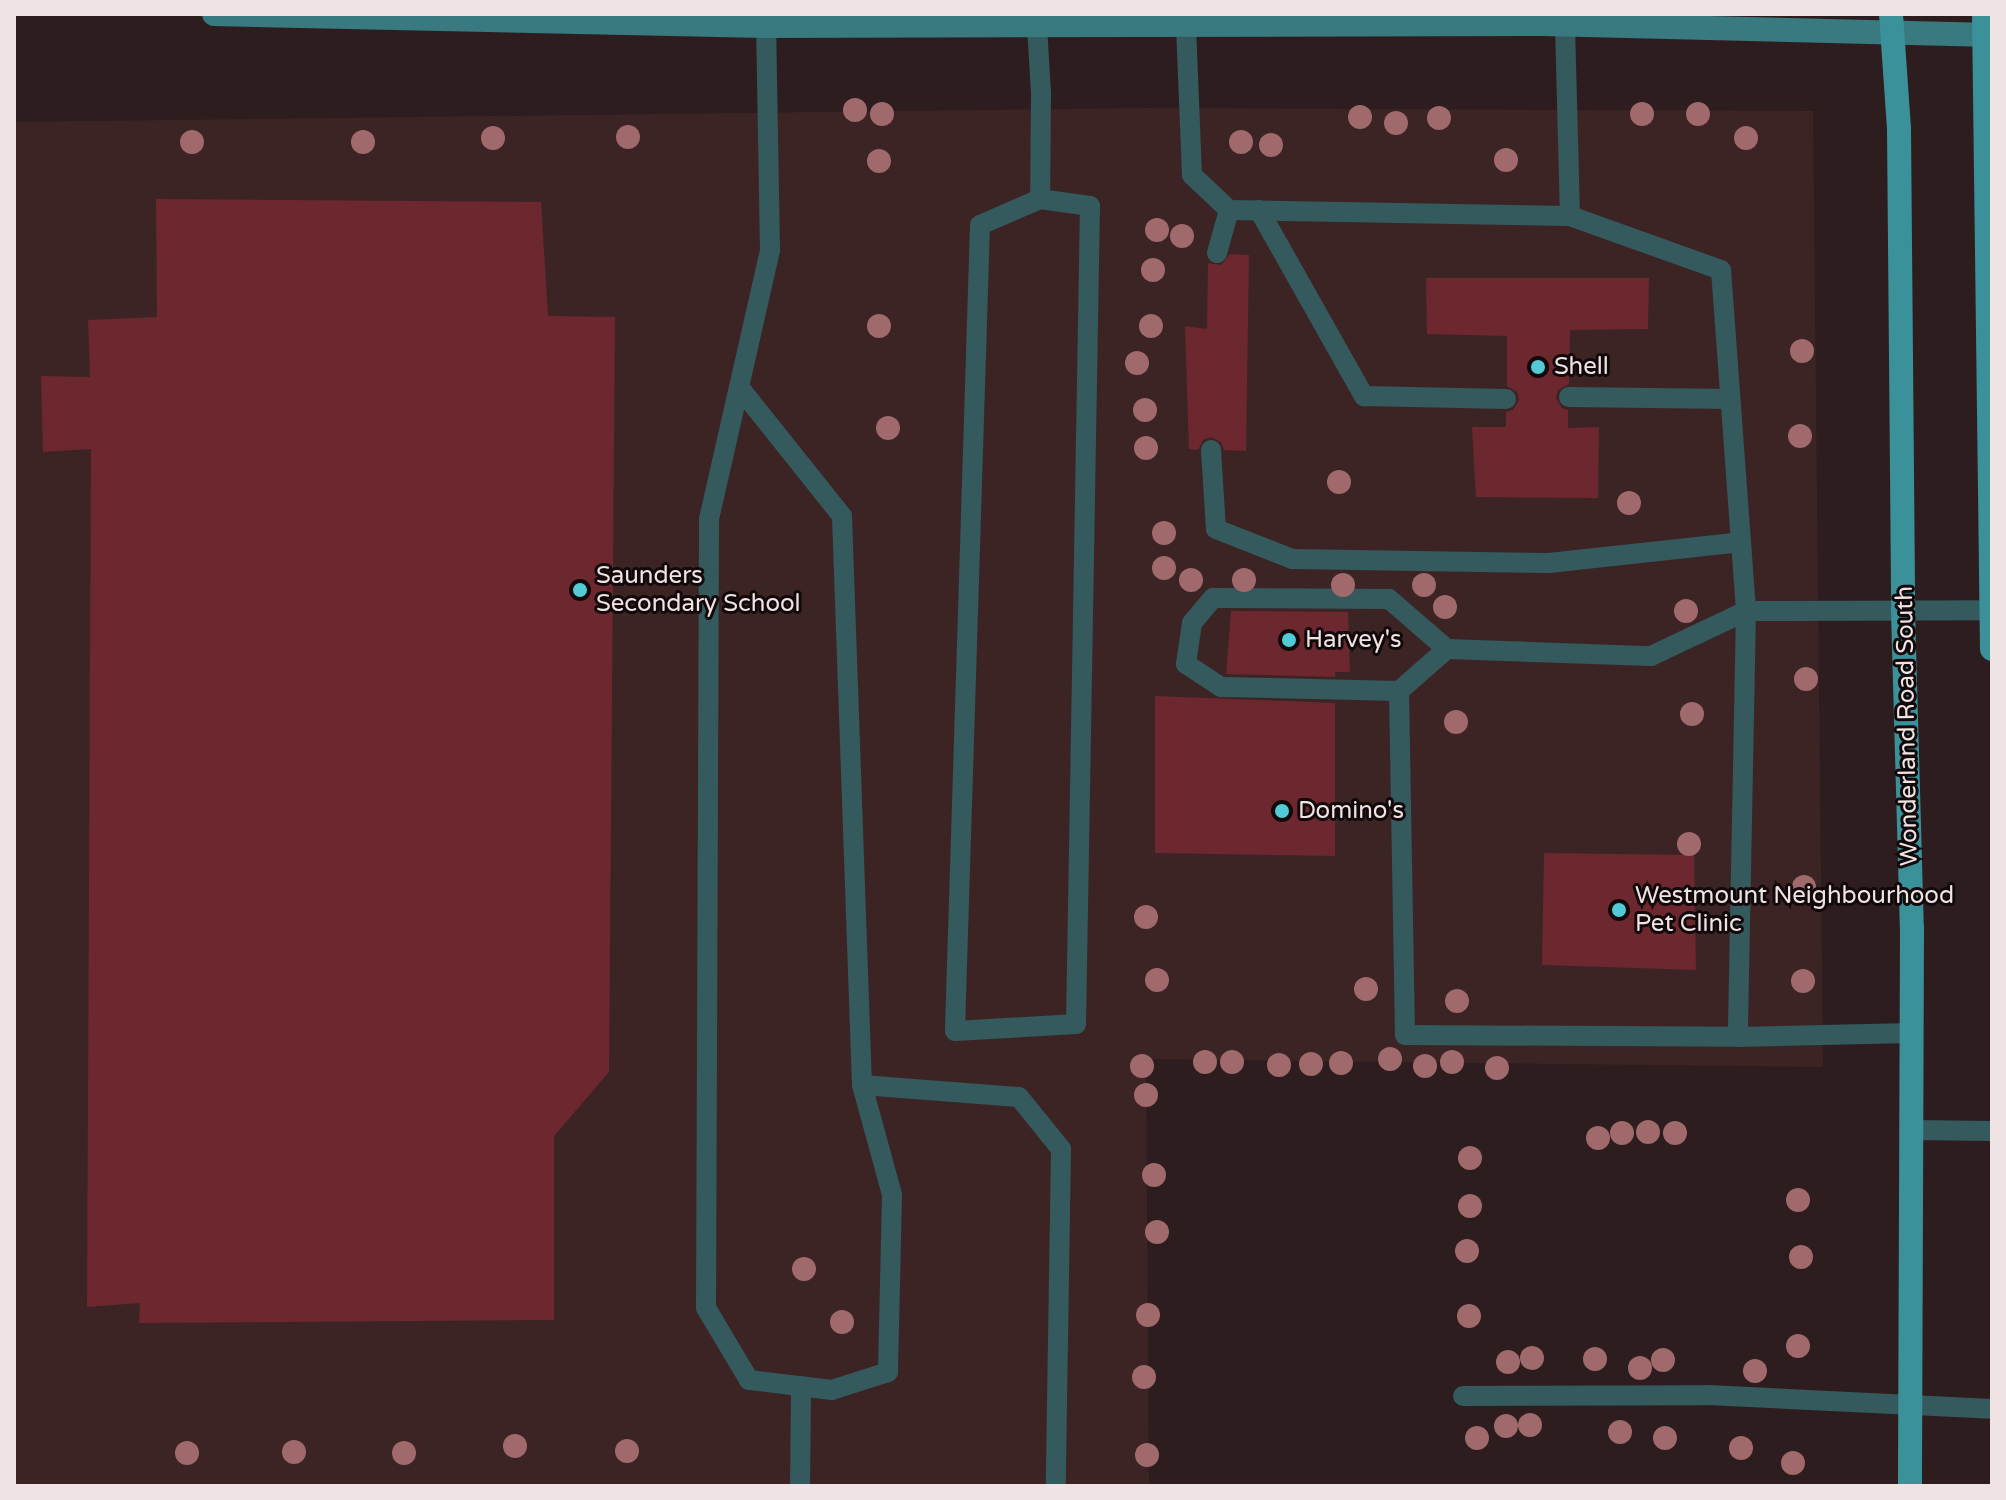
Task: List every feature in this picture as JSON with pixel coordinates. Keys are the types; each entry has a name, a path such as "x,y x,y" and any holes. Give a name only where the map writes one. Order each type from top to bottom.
{"main road":[{"name":"Wonderland Road South","path":"1891,24 1899,129 1903,611 1912,1033 1910,1486"},
{"path":"1987,28 1992,649"}],"street":[{"path":"214,14 1037,26 1891,24 1987,28"}],"lane":[{"path":"739,387 842,516 862,1085 892,1195 888,1372 832,1390 749,1380 706,1308 709,519 770,250 766,20"},
{"path":"1565,25 1570,216"},
{"path":"1037,26 1041,94 1040,199"},
{"path":"1186,26 1192,175 1229,210 1570,216 1721,270 1746,611 1738,1037"},
{"path":"1040,199 1090,206 1076,1024 955,1031 980,225 1040,199"},
{"path":"1217,253 1229,210"},
{"path":"1259,210 1364,396 1506,399"},
{"path":"1569,397 1730,399"},
{"path":"1211,450 1216,529 1292,559 1549,563 1741,542"},
{"path":"1447,649 1399,691 1221,687 1186,664 1192,623 1213,598 1389,599 1447,649 1651,656 1746,611 1991,610"},
{"path":"1399,691 1405,1035 1738,1037 1912,1033"},
{"path":"862,1085 1019,1097 1061,1149 1056,1486"},
{"path":"1913,1130 1992,1131"},
{"path":"800,1486 801,1386"},
{"path":"1463,1396 1708,1395 1912,1408 1992,1409"}],"shaded area":[{"name":"Saunders Secondary School","path":"1146,108 1813,111 1823,1067 1146,1059 1149,1486 14,1486 14,122"}],"building":[{"path":"156,199 541,202 548,316 615,317 609,1072 554,1136 554,1320 139,1323 140,1303 87,1307 91,449 43,452 41,376 90,377 88,320 157,317"},
{"path":"1230,254 1249,255 1246,451 1224,450 1221,442 1211,437 1203,440 1198,450 1189,449 1185,326 1207,329 1208,263 1221,265"},
{"name":"Shell","path":"1426,278 1649,278 1648,329 1570,330 1569,384 1558,390 1556,398 1562,408 1568,410 1568,428 1599,427 1598,498 1476,497 1472,427 1506,427 1506,412 1513,410 1519,400 1517,392 1507,386 1507,336 1427,334"},
{"name":"Harvey's","path":"1231,611 1348,612 1350,672 1335,672 1335,677 1226,674"},
{"path":"1155,696 1335,703 1335,856 1155,853"},
{"name":"Westmount Neighbourhood Pet Clinic","path":"1544,853 1694,855 1696,970 1542,965"}],"place":[{"name":"Shell","path":"1538,367"},
{"name":"Saunders Secondary School","path":"580,590"},
{"name":"Harvey's","path":"1289,640"},
{"name":"Domino's","path":"1282,811"},
{"name":"Westmount Neighbourhood Pet Clinic","path":"1619,910"}]}
